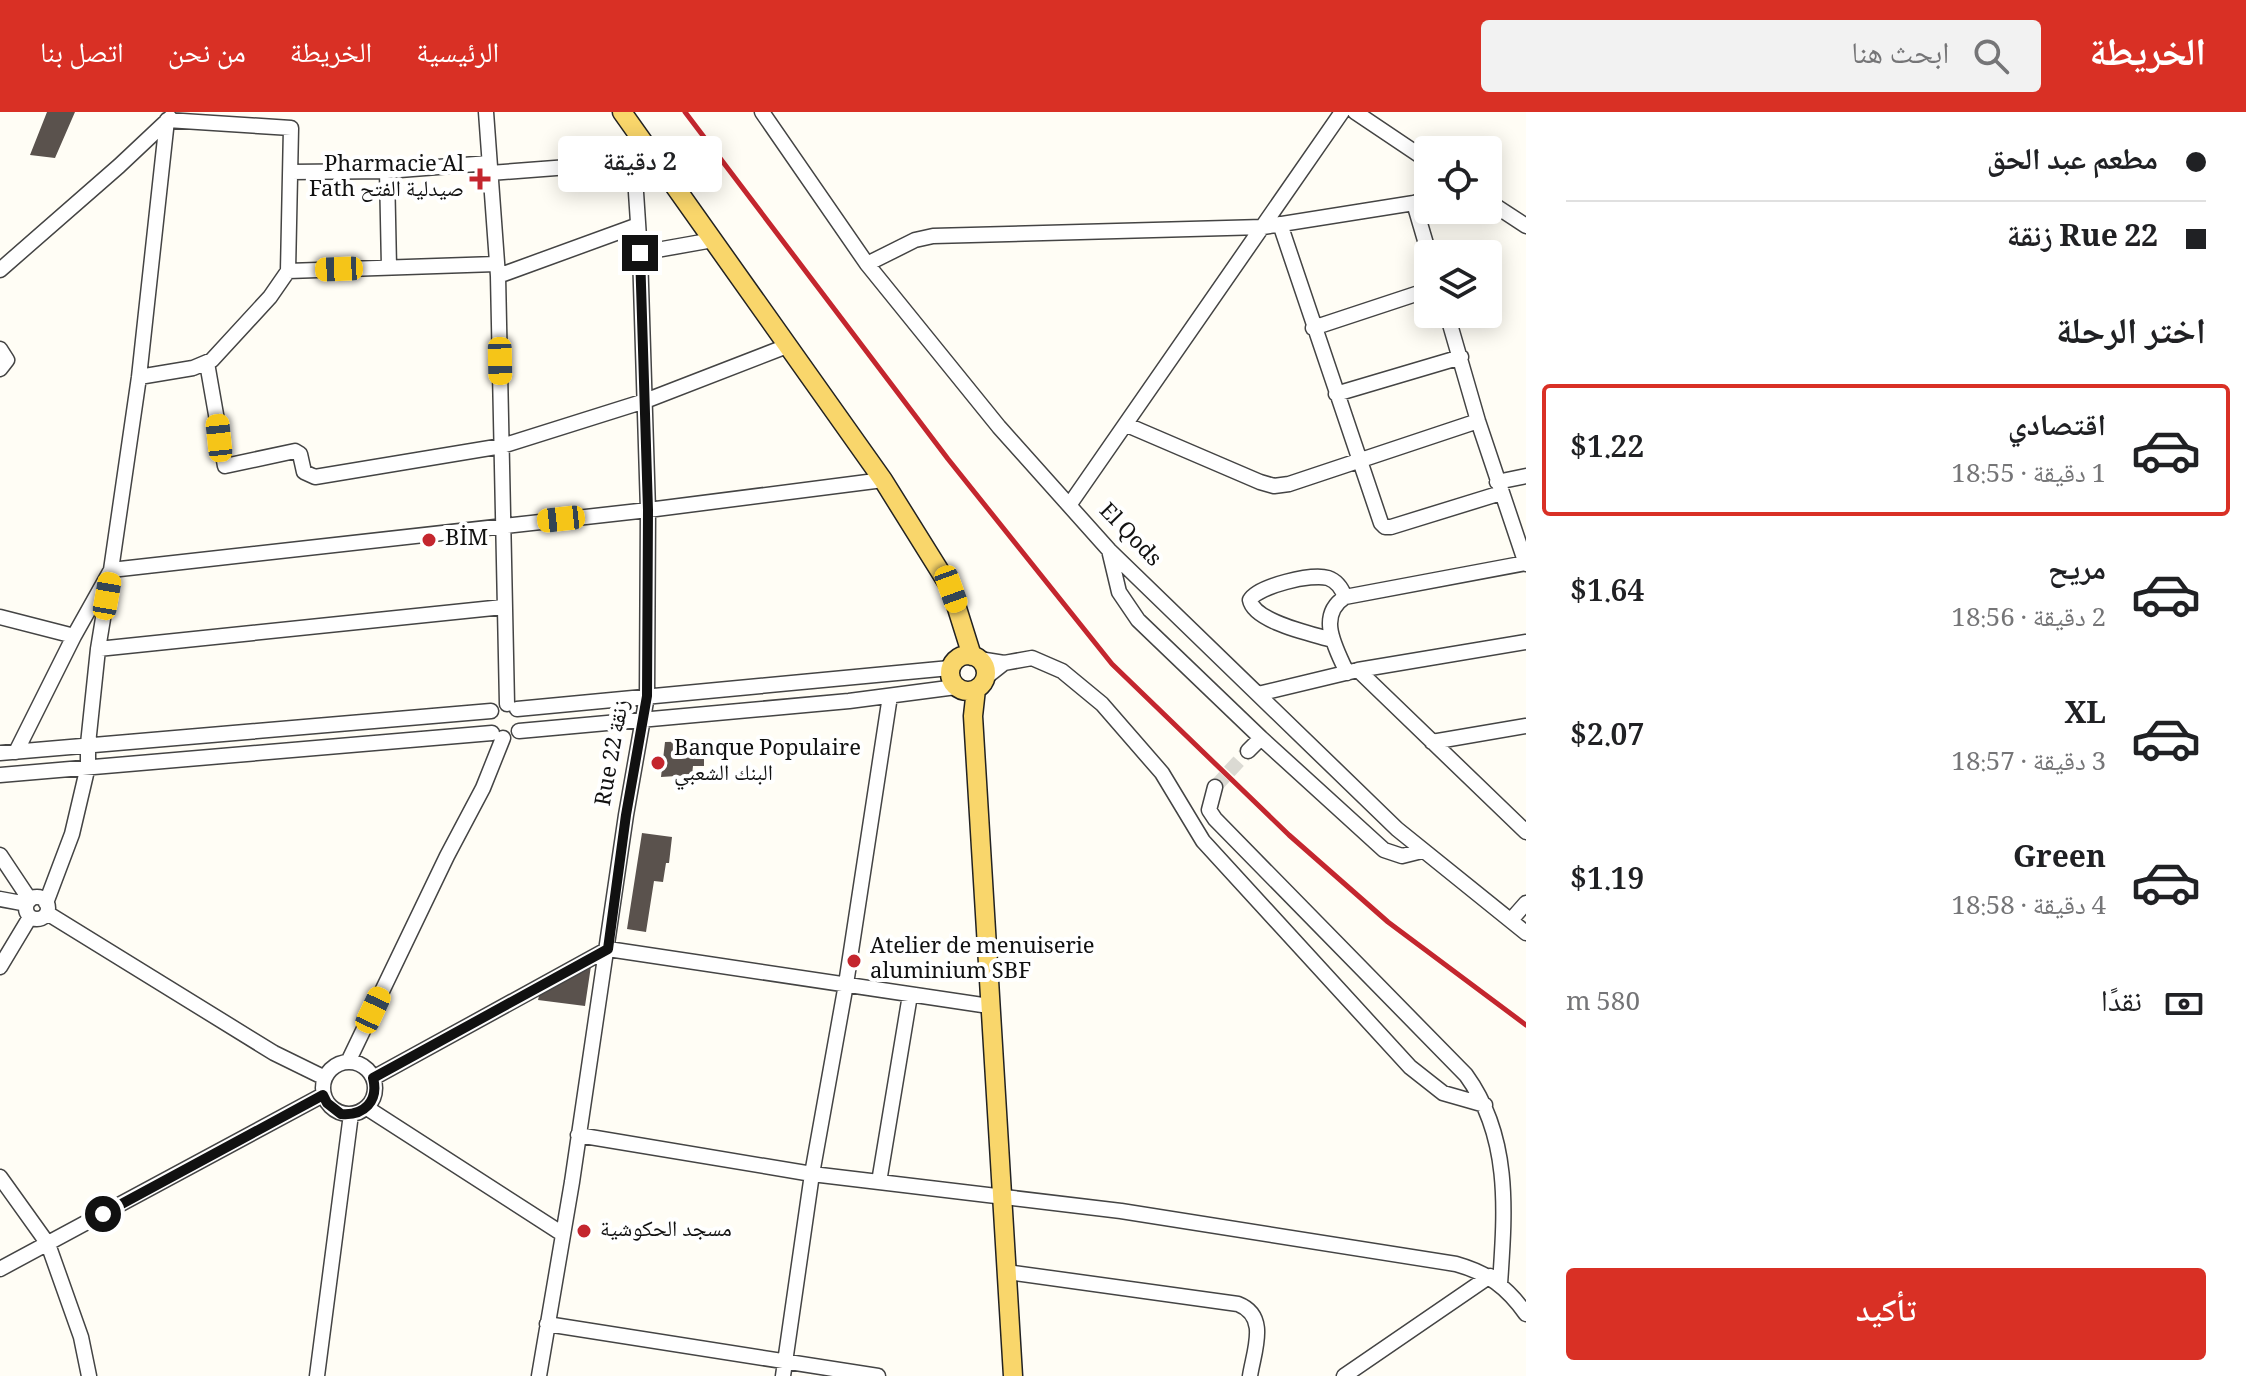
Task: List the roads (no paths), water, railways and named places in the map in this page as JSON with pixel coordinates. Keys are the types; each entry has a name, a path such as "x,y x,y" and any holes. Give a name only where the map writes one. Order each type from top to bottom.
{"main road":[{"path":"622,112 883,480 951,589 961,621 965,660"},
{"path":"965,660 949,675 970,686"},
{"path":"965,660 986,671 970,686"},
{"path":"970,686 1013,1376"}],"street":[{"path":"139,377 207,363 270,297 288,271 290,112"},
{"path":"0,775 514,736 519,731 522,720 512,707 503,607 504,525 497,270 486,112"},
{"name":"El Qods","path":"762,112 867,264 999,427 1109,550 1422,851 1526,933"},
{"path":"1070,504 1342,112"},
{"path":"1355,112 1414,152"},
{"path":"0,270 171,116 291,128"},
{"path":"0,855 39,919 46,908 72,834 88,766 98,649 139,377 171,116"},
{"path":"291,172 634,162 651,150"},
{"name":"Rue 22 زنقة","path":"539,1376 647,696 648,510 634,162"},
{"path":"387,171 389,267"},
{"path":"867,264 915,240 933,236 1263,227 1414,201"},
{"path":"1502,210 1526,226"},
{"path":"1280,224 1381,523 1385,527 1526,476"},
{"path":"288,271 389,267 497,270 638,225"},
{"path":"640,253 713,240"},
{"path":"1313,328 1414,295"},
{"path":"1452,328 1499,487 1520,528 1526,564 1345,597 1332,608 1329,621 1332,640 1353,672 1526,832"},
{"path":"207,363 223,464 227,467 295,451 300,454 304,472 315,477 502,446 645,401 787,346"},
{"path":"0,349 7,360 0,369"},
{"path":"1336,394 1461,357"},
{"path":"1127,425 1274,486 1289,484 1478,421"},
{"path":"111,570 648,510 883,480"},
{"path":"1109,550 1119,592 1131,612 1261,738 1384,850 1402,856 1422,851"},
{"path":"16,752 111,570"},
{"path":"1332,640 1278,623 1255,611 1250,600 1258,591 1320,577 1336,582 1345,597"},
{"path":"98,649 503,607"},
{"path":"0,617 74,636"},
{"path":"1258,694 1353,672 1526,642"},
{"path":"498,736 488,722 495,707 647,696 965,660 1004,663 1032,658 1062,671 1102,704 1162,773 1203,841 1410,1067 1443,1093 1485,1105"},
{"path":"519,731 970,686 1004,663"},
{"path":"784,1370 812,1174 846,984 890,696"},
{"path":"0,753 491,711"},
{"path":"1432,742 1526,726"},
{"path":"348,1062 483,788 498,736"},
{"path":"1248,751 1261,738"},
{"path":"1215,787 1209,810 1215,819 1466,1075 1485,1105 1503,1171 1495,1280"},
{"path":"0,899 29,907"},
{"path":"1511,920 1526,903"},
{"path":"0,967 29,907"},
{"path":"46,908 274,1053 325,1078"},
{"path":"373,1078 608,949 989,1006"},
{"path":"879,1182 910,995"},
{"path":"348,1062 363,1066 373,1078 375,1094 367,1108 351,1114 333,1109 323,1095 325,1078 334,1067 348,1062"},
{"path":"0,1269 323,1095"},
{"path":"367,1108 561,1233"},
{"path":"317,1376 351,1114"},
{"path":"578,1135 812,1174 1121,1211 1456,1264 1495,1280 1526,1314"},
{"path":"0,1177 48,1244 81,1337 89,1376"},
{"path":"1007,1272 1246,1307 1258,1324 1250,1376"},
{"path":"1344,1376 1495,1280"},
{"path":"547,1324 784,1370 878,1376"}],"tunnel":[{"path":"1215,787 1248,751"}],"railway":[{"path":"685,112 948,459 1112,664 1289,835 1388,922 1526,1025"}],"place":[{"name":"Pharmacie Al Fath صيدلية الفتح","path":"480,179"},
{"name":"BİM","path":"429,540"},
{"name":"Banque Populaire البنك الشعبي","path":"658,763"},
{"name":"Atelier de menuiserie aluminium SBF","path":"854,961"},
{"name":"مسجد الحكوشية","path":"584,1231"}]}
